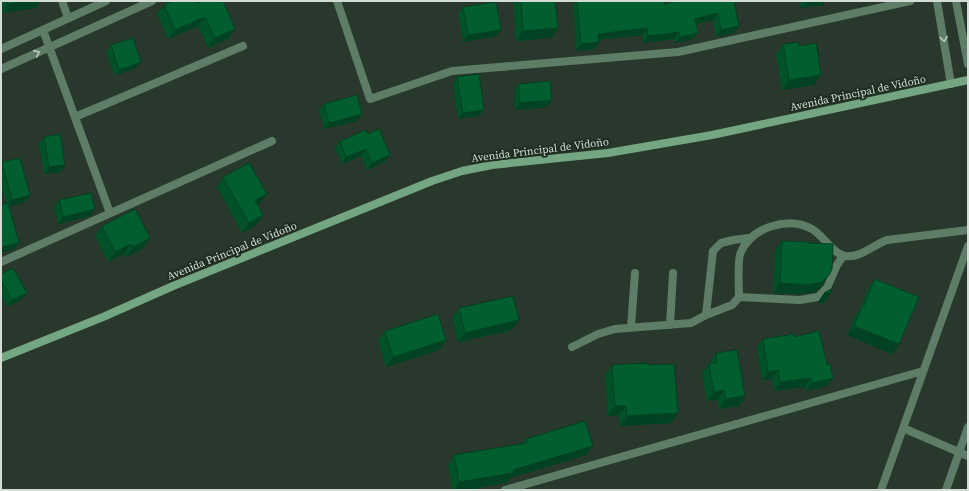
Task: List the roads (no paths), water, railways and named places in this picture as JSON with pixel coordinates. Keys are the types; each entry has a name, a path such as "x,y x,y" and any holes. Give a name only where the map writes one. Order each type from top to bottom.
{"main road":[{"name":"Avenida Principal de Vidoño","path":"1,358 103,317 173,286 432,181 462,171 500,164 608,153 712,135 968,80"}],"street":[{"path":"62,1 68,18"},
{"path":"1,49 106,1"},
{"path":"1,69 152,1"},
{"path":"337,1 370,99 452,71 678,52 910,1"},
{"path":"937,1 951,84"},
{"path":"956,1 968,64"},
{"path":"43,30 110,213"},
{"path":"75,117 243,46"},
{"path":"1,262 272,141"},
{"path":"572,347 598,334 615,329 691,323 706,314 732,305 739,297 740,253 750,238 760,230 776,225 798,224 812,229 826,241 835,252 844,256 855,255 867,250 877,243 887,240 968,230"},
{"path":"706,314 713,251 721,242 750,238"},
{"path":"881,490 968,246"},
{"path":"739,297 800,300 818,297 827,288 837,265 844,256"},
{"path":"631,327 635,273"},
{"path":"670,325 673,274"},
{"path":"505,490 923,371"},
{"path":"946,490 968,427"},
{"path":"903,428 968,456"}]}
